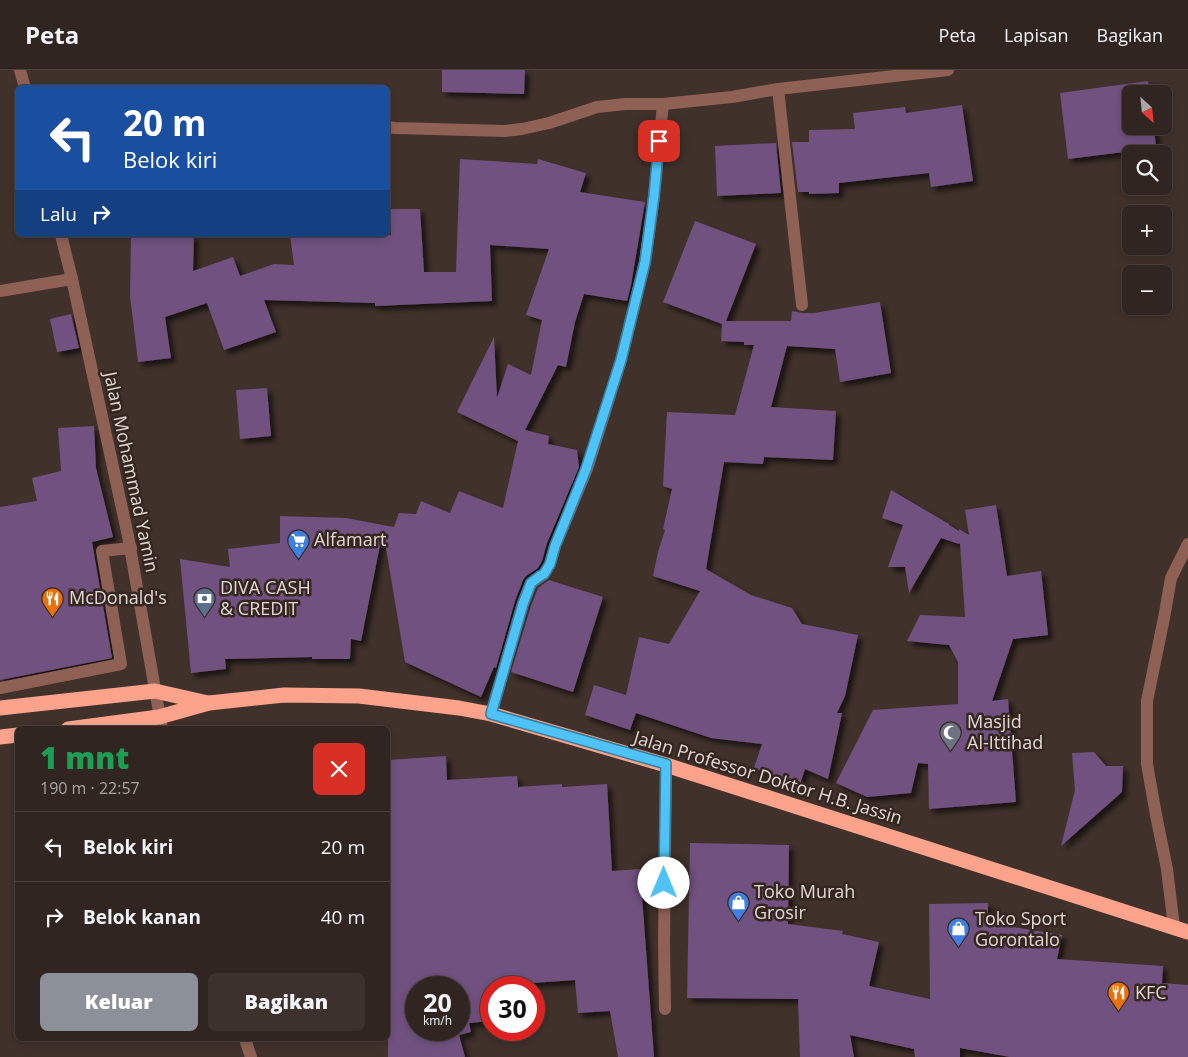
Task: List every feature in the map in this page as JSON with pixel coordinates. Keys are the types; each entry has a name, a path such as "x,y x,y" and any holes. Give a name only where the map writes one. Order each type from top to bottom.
{"highway":[{"name":"Jalan Professor Doktor H.B. Jassin","path":"0,708 155,691 209,703"},
{"name":"Jalan Professor Doktor H.B. Jassin","path":"114,726 160,723 209,703 284,695 359,696 459,708 491,714 666,764 1181,929"},
{"path":"0,737 15,735"}],"street":[{"path":"20,70 24,85"},
{"path":"390,127 505,131 548,123 597,107 626,104 663,104 732,97 778,89 948,70"},
{"path":"778,89 802,305"},
{"path":"491,714 523,604 531,583 544,574 550,564 555,546 586,469 621,360 645,262 663,104"},
{"name":"Jalan Mohammad Yamin","path":"62,237 131,548 160,723"},
{"path":"0,291 72,279"},
{"path":"1181,929 1156,816 1147,764 1147,701 1171,578 1188,544"},
{"path":"0,688 121,664 102,551 131,548"},
{"path":"665,1009 666,764"},
{"path":"246,1041 251,1057"}],"building":[{"path":"442,70 525,70 524,94 442,92"},
{"path":"1148,81 1149,85 1122,85 1122,135 1155,135 1156,145 1122,145 1122,152 1068,159 1060,93"},
{"path":"962,105 973,181 931,187 929,173 839,183 839,193 809,194 809,192 798,192 792,142 809,142 809,130 855,129 853,113 905,107 906,113"},
{"path":"776,143 781,193 717,196 715,146"},
{"path":"460,159 537,164 538,159 586,173 580,192 645,202 627,301 584,294 575,322 566,367 558,365 525,430 549,436 548,444 577,450 579,467 547,543 542,561 538,568 523,580 496,668 494,667 481,697 405,662 383,530 361,641 351,639 350,659 312,659 312,657 225,659 226,669 191,673 180,559 230,567 228,549 280,543 280,516 346,518 394,527 399,513 416,514 421,501 450,513 459,491 503,508 518,441 457,412 494,337 497,398 508,364 531,375 542,320 526,315 549,249 490,245 492,301 375,306 375,303 264,300 276,332 224,350 207,303 165,317 171,358 138,362 130,296 131,237 194,237 193,271 233,257 240,276 274,264 294,265 290,237 390,237 391,209 420,209 424,272 456,272"},
{"path":"695,221 756,244 726,321 791,321 792,311 814,313 880,302 891,373 840,382 835,349 787,346 771,407 836,411 833,460 764,457 763,464 724,462 706,569 751,595 792,608 802,624 858,635 845,696 837,713 842,713 828,779 805,769 800,784 754,768 762,744 711,738 636,713 630,730 585,715 594,685 626,695 639,637 669,644 700,591 653,576 665,530 663,529 672,489 663,486 667,412 735,415 754,345 744,345 744,342 721,341 722,324 663,302"},
{"path":"71,314 79,348 57,352 50,319"},
{"path":"267,388 271,436 240,439 236,390"},
{"path":"94,426 96,468 113,537 92,542 112,658 0,680 0,507 37,501 32,478 61,471 58,428"},
{"path":"891,490 959,531 959,529 969,535 965,510 996,505 1007,576 1041,571 1048,635 1013,639 992,701 1008,699 1016,802 929,809 928,764 918,763 911,793 867,797 836,783 873,710 958,704 958,662 949,645 907,641 920,615 965,617 960,543 941,538 909,593 905,567 888,567 903,525 882,518"},
{"path":"549,580 603,597 573,692 511,672 538,588"},
{"path":"1094,752 1106,766 1123,766 1122,792 1061,846 1075,790 1072,753"},
{"path":"446,756 447,780 517,776 518,787 562,784 562,787 607,784 612,871 640,869 654,1057 618,1057 610,1011 578,1013 575,980 545,982 545,976 480,976 480,1022 470,1023 470,976 405,976 405,1041 461,1041 465,1057 388,1057 388,1041 390,1041 390,760"},
{"path":"690,843 789,845 788,924 843,931 842,934 879,942 869,986 930,999 929,904 988,903 988,923 1062,935 1057,959 1163,966 1162,983 1188,985 1188,1057 1010,1057 960,1048 960,1057 915,1057 914,1049 850,1035 854,1057 800,1057 798,999 687,998"}],"place":[{"name":"Alfamart","path":"298,559"},
{"name":"McDonald's","path":"53,617"},
{"name":"DIVA CASH & CREDIT","path":"204,617"},
{"name":"Masjid Al-Ittihad","path":"951,751"},
{"name":"Toko Murah Grosir","path":"738,921"},
{"name":"Toko Sport Gorontalo","path":"959,948"},
{"name":"KFC","path":"1119,1012"}],"route":[{"path":"659,141 645,262 621,360 586,469 555,546 550,564 544,574 531,583 523,604 491,714 666,764 664,883"}]}
